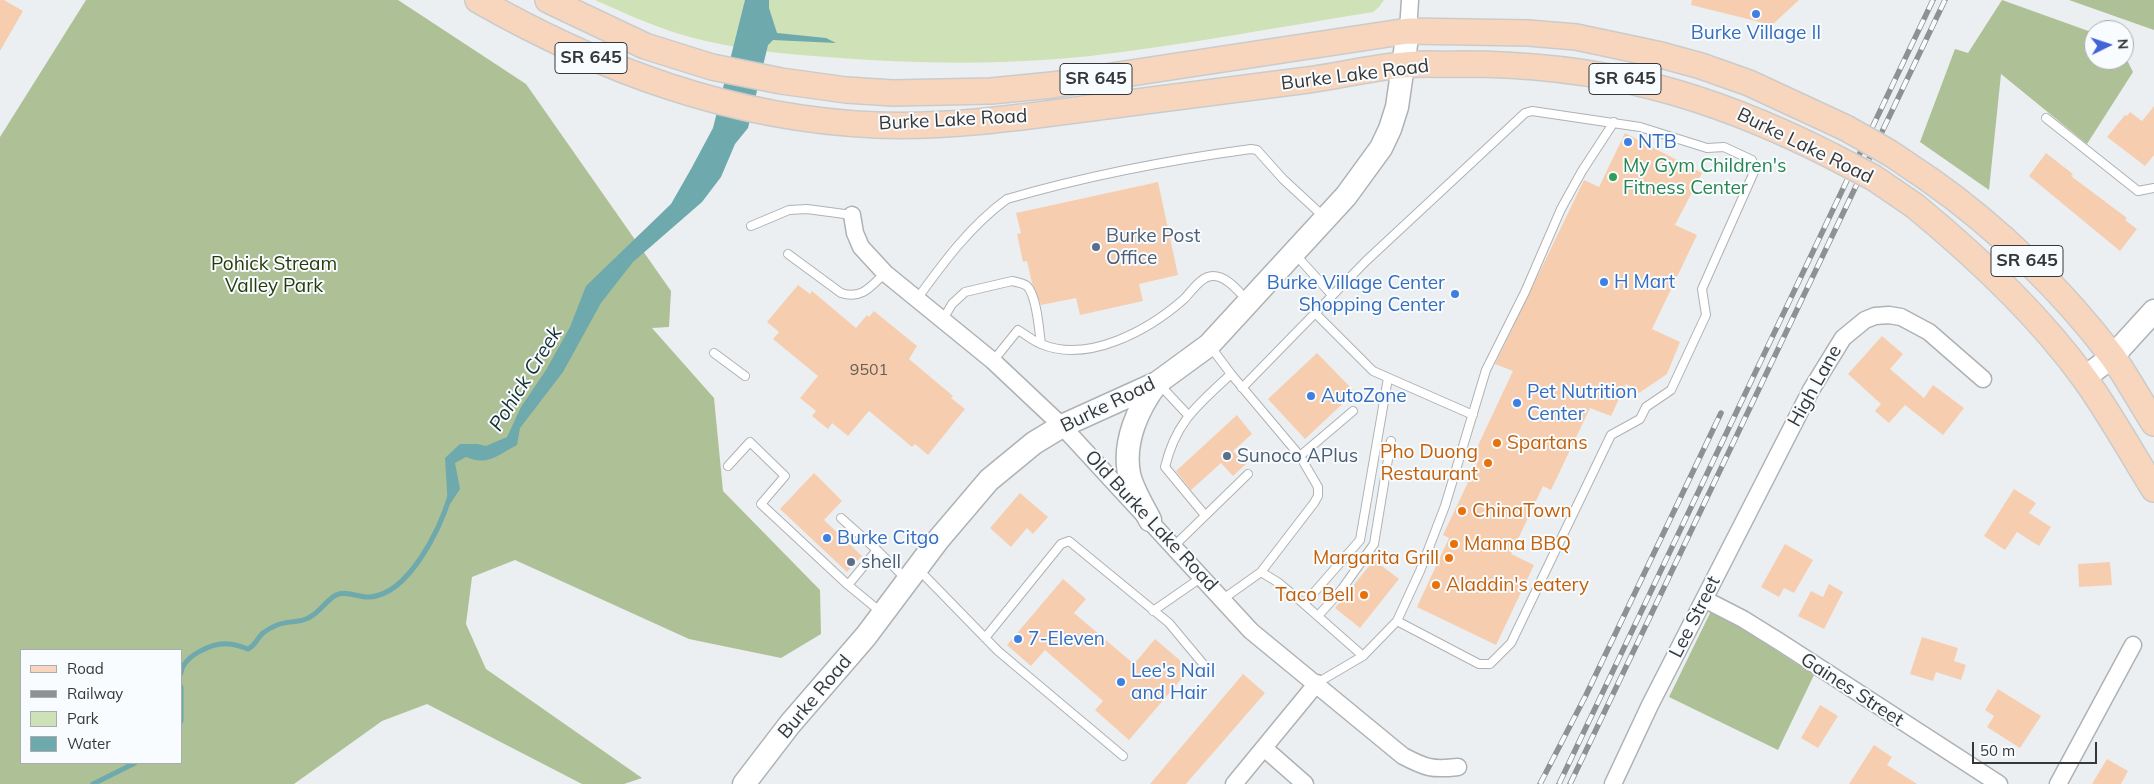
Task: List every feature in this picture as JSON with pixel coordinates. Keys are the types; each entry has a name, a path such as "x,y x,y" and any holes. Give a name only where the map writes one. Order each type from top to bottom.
{"main road":[{"name":"Burke Lake Road","path":"548,0 646,46 712,68 781,81 846,90 893,93 991,91 1052,85 1408,32 1528,33 1576,37 1618,45 1701,66 1749,83 1846,128 1890,153 1930,180 1980,218 2031,265 2082,320 2112,356 2154,423"},
{"name":"Burke Lake Road","path":"482,1 584,55 626,73 704,99 773,114 830,122 876,125 974,123 1312,80 1404,65 1525,65 1572,70 1615,77 1698,98 1786,132 1874,178 1915,206 1951,236 2008,290 2084,378 2154,489"}],"street":[{"name":"Burke Road","path":"744,784 790,724 883,615 938,540 989,480 1034,444 1062,426 1157,382 1209,345 1346,196 1381,148 1390,129 1397,107 1404,65 1410,0"},
{"name":"Old Burke Lake Road","path":"852,215 855,233 861,247 886,273 992,361 1062,426 1251,631 1403,756 1426,768 1458,767"},
{"path":"2084,378 2112,356 2154,311"},
{"name":"High Lane","path":"1780,452 1811,390 1843,338 1865,320 1875,316 1889,315 1914,323 1944,344 1983,379"},
{"path":"1150,520 1129,476 1128,443 1145,399 1157,382"},
{"name":"Lee Street","path":"1613,784 1650,705 1780,452"},
{"name":"Gaines Street","path":"1704,600 1780,642 1999,784"},
{"path":"2058,784 2133,645"},
{"path":"1234,784 1317,684"},
{"path":"1264,748 1305,784"}],"lane":[{"path":"1242,388 1332,296 1459,172 1525,113 1532,111 1640,127 1707,148 1724,147 1752,160 1754,172 1702,289 1706,315 1671,390 1646,407 1640,419 1611,435 1511,643 1490,664 1479,664 1397,621"},
{"path":"2046,118 2138,191 2154,188"},
{"path":"1317,684 1363,656 1397,621 1420,571 1445,506 1486,370 1521,300 1561,210 1582,171 1614,122"},
{"path":"917,300 953,250 996,207 1007,199 1149,165 1198,156 1251,149 1257,150 1283,179 1326,219"},
{"path":"751,226 789,210 807,209 852,215"},
{"path":"1294,253 1332,296"},
{"path":"788,254 841,293 850,296 861,295 886,273"},
{"path":"992,361 1018,330 1041,344 1059,349 1077,349 1118,340 1149,325 1177,304 1201,281 1212,276 1221,277 1249,302"},
{"path":"942,321 952,304 965,292 1012,281 1019,282 1027,286 1034,300 1041,344"},
{"path":"1316,314 1373,371 1473,415"},
{"path":"1209,345 1242,388 1300,456 1318,487 1318,496 1294,531 1261,572 1223,599"},
{"path":"714,353 745,376"},
{"path":"1204,514 1165,467 1170,446 1188,415 1231,374"},
{"path":"1304,604 1360,540 1388,378"},
{"path":"1157,382 1188,415"},
{"path":"1300,456 1353,411"},
{"path":"1318,616 1342,589 1374,544 1391,441"},
{"path":"728,466 750,442 785,476 761,504 883,615"},
{"path":"1174,546 1204,514 1248,474"},
{"path":"841,518 877,550 913,575 998,651 1123,756"},
{"path":"985,638 1060,544 1069,541 1169,623 1204,665"},
{"path":"848,585 877,550"},
{"path":"1261,572 1279,583 1363,656"},
{"path":"1153,611 1202,576"}],"green space":[{"name":"Pohick Stream Valley Park","path":"86,0 398,0 526,84 671,291 669,327 652,328 714,398 723,491 820,590 821,634 781,658 689,639 515,560 472,577 466,624 486,669 642,778 624,784 582,784 427,704 382,721 294,784 0,784 0,137"},
{"path":"595,0 1384,0 1373,12 1161,47 1059,59 965,63 840,58 739,47 706,41 678,33"},
{"path":"2002,0 2084,29 2084,70 2132,70 2133,72 2087,144 2001,74 1989,190 1920,142 1955,49 1968,53"},
{"path":"2069,0 2154,0 2154,30 2134,23 2134,20 2126,20"},
{"path":"1712,609 1814,675 1778,750 1669,697"}],"water":[{"path":"745,0 769,0 769,8 777,33 826,38 836,43 773,40 768,45 748,128 735,144 721,177 702,202 633,262 601,303 563,372 520,428 517,445 486,460 474,460 466,457 455,463 460,489 448,507 445,458 460,444 486,446 507,437 521,407 546,370 570,327 586,286 671,204 713,128"}],"building":[{"path":"0,0 4,0 23,11 0,51"},
{"name":"Burke Village II","path":"1692,0 1799,0 1772,25 1691,5"},
{"path":"2154,106 2154,155 2145,166 2107,137 2125,115 2127,116 2130,112 2142,121"},
{"path":"1625,133 1702,173 1675,225 1697,235 1652,329 1680,342 1667,374 1639,393 1626,384 1611,416 1590,408 1551,490 1543,486 1511,554 1534,565 1496,645 1417,607 1449,538 1443,535 1479,459 1473,456 1513,371 1495,364 1584,180 1599,187"},
{"path":"2046,153 2073,174 2071,176 2127,218 2125,220 2137,229 2120,251 2029,176"},
{"name":"Burke Post Office","path":"1158,182 1178,275 1139,284 1143,301 1080,315 1076,298 1041,305 1032,283 1027,261 1023,262 1017,234 1021,233 1016,213"},
{"path":"798,285 810,294 812,291 856,328 867,315 869,317 874,311 917,346 909,359 953,396 951,398 965,409 928,455 915,444 912,447 869,411 848,436 832,423 828,429 812,416 816,411 800,398 818,376 773,339 779,332 767,322"},
{"path":"1882,336 1903,354 1890,369 1924,398 1933,385 1964,408 1943,435 1905,405 1889,423 1875,411 1881,404 1848,374"},
{"name":"AutoZone","path":"1317,353 1355,392 1305,439 1268,399"},
{"path":"1237,415 1252,434 1233,451 1246,464 1233,476 1221,463 1191,490 1176,471"},
{"name":"Burke Citgo","path":"814,473 842,501 824,520 862,556 847,572 780,509"},
{"path":"2014,489 2036,503 2029,513 2051,527 2039,546 2017,532 2005,550 1984,536"},
{"path":"1020,493 1048,517 1033,534 1027,528 1011,547 990,528"},
{"path":"1785,544 1813,560 1794,593 1784,588 1779,597 1761,587"},
{"path":"1374,560 1399,579 1360,628 1335,608"},
{"path":"2110,562 2112,585 2079,587 2078,564"},
{"path":"1063,579 1086,599 1074,613 1134,664 1155,639 1190,669 1129,740 1095,710 1103,701 1045,650 1031,666 1007,645"},
{"path":"1829,584 1843,592 1824,629 1798,616 1811,591 1823,597"},
{"path":"1922,637 1958,648 1954,661 1966,665 1961,680 1936,672 1933,681 1910,674"},
{"path":"1243,674 1265,693 1186,784 1150,784"},
{"path":"1998,689 2041,716 2020,748 1987,727 1994,716 1985,710"},
{"path":"1820,705 1838,716 1818,748 1801,738"},
{"path":"1874,745 1892,757 1887,765 1917,784 1849,784"},
{"path":"2107,759 2128,771 2121,784 2092,784"}],"waterway":[{"name":"Pohick Creek","path":"182,670 187,661 193,656 215,645 234,644 248,649 268,630 275,626 309,618 336,595 344,593 370,597 384,593 398,585 421,558 431,542 450,496"},
{"name":"Pohick Creek","path":"93,784 133,764"}],"railway":[{"path":"1559,784 1933,0"},
{"path":"1570,784 1945,0"},
{"path":"1540,784 1586,695 1721,413"}],"place":[{"name":"Burke Village II","path":"1756,14"},
{"name":"NTB","path":"1628,142"},
{"name":"My Gym Children's Fitness Center","path":"1613,177"},
{"name":"Burke Post Office","path":"1096,247"},
{"name":"H Mart","path":"1604,282"},
{"name":"Burke Village Center Shopping Center","path":"1455,294"},
{"name":"AutoZone","path":"1311,396"},
{"name":"Pet Nutrition Center","path":"1517,403"},
{"name":"Spartans","path":"1497,443"},
{"name":"Sunoco APlus","path":"1227,456"},
{"name":"Pho Duong Restaurant","path":"1488,463"},
{"name":"ChinaTown","path":"1462,511"},
{"name":"Burke Citgo","path":"827,538"},
{"name":"Manna BBQ","path":"1454,544"},
{"name":"Margarita Grill","path":"1449,558"},
{"name":"shell","path":"851,562"},
{"name":"Aladdin's eatery","path":"1436,585"},
{"name":"Taco Bell","path":"1364,595"},
{"name":"7-Eleven","path":"1018,639"},
{"name":"Lee's Nail and Hair","path":"1121,682"}]}
